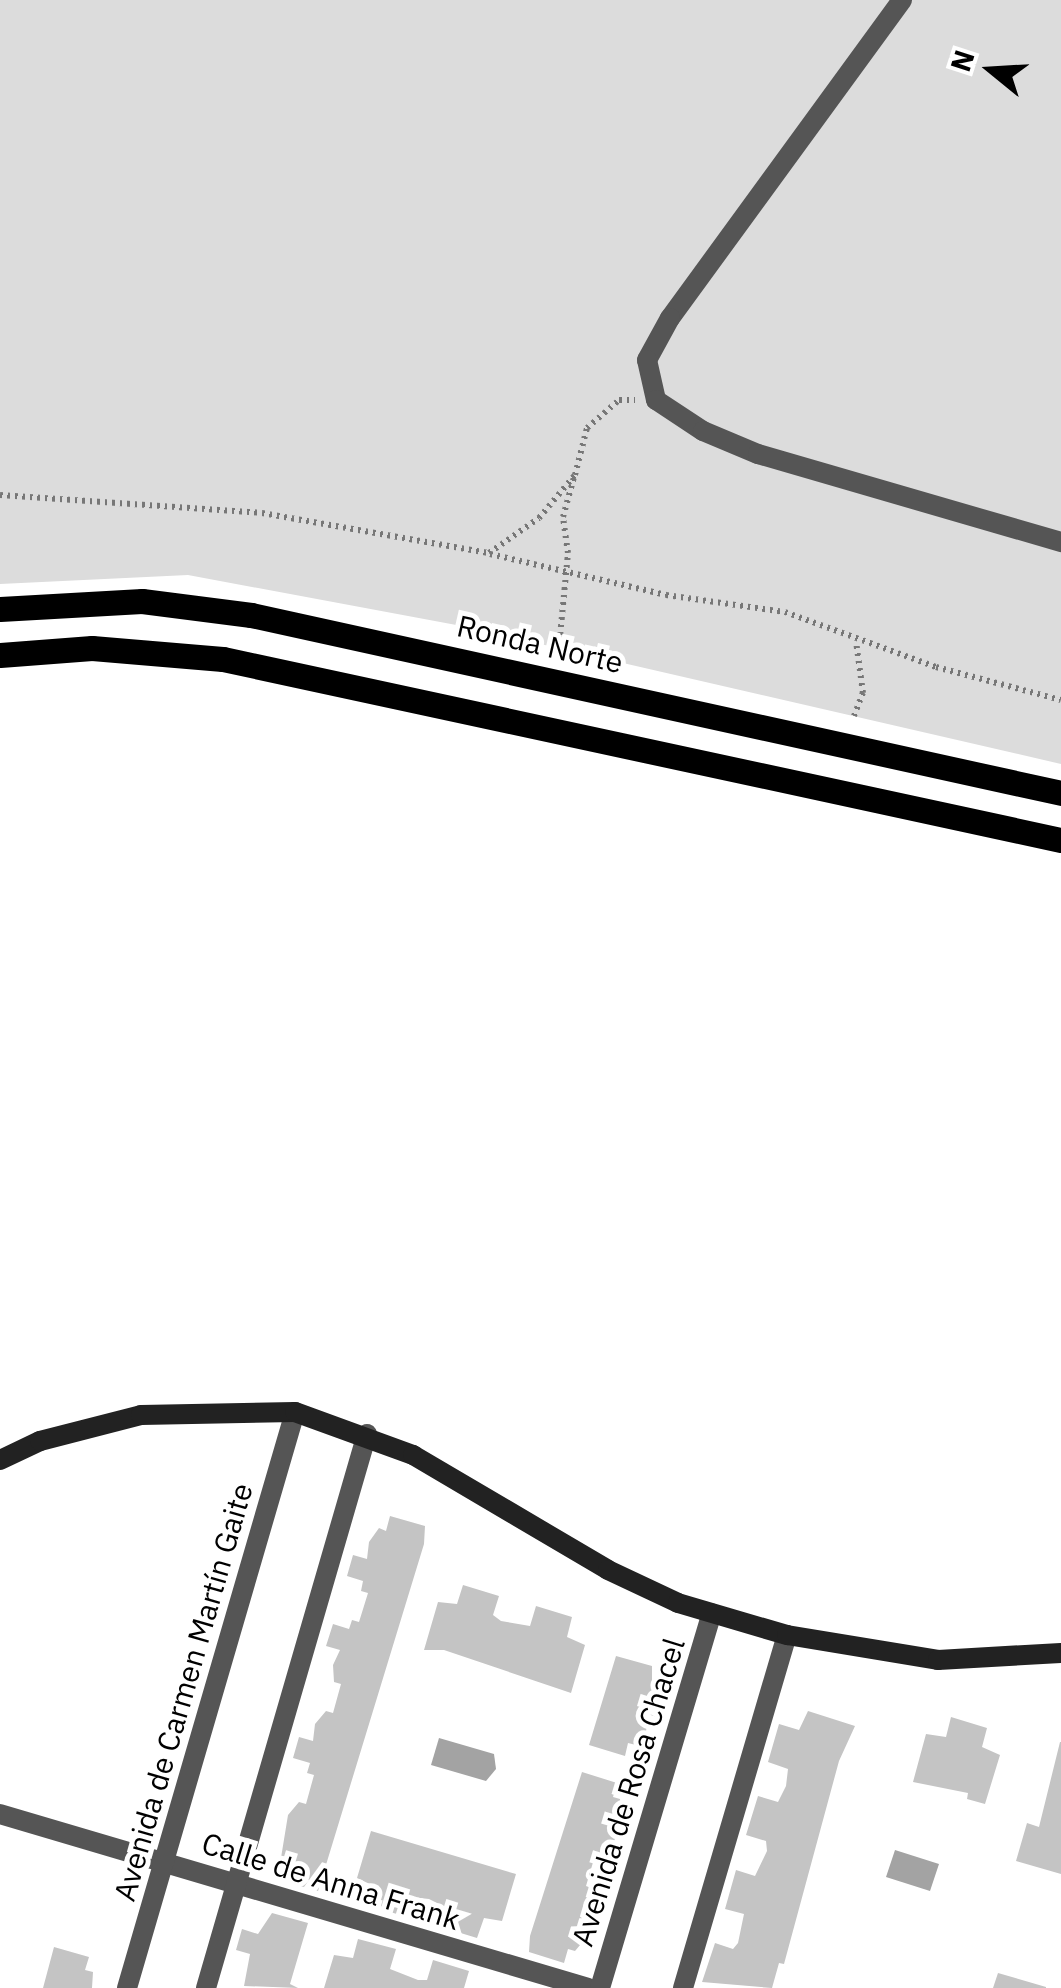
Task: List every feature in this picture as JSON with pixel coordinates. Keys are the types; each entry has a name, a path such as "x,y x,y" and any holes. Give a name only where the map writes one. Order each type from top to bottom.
{"main road":[{"name":"Ronda Norte","path":"0,609 85,601 204,606 1061,793"},
{"path":"0,655 92,648 223,658 1061,840"}],"street":[{"path":"902,0 670,318 648,360 656,400 702,431 758,454 1061,542"},
{"path":"0,1460 40,1441 141,1414 295,1412 367,1434 608,1570 712,1613 787,1635 938,1660 1061,1653"},
{"name":"Avenida de Carmen Martín Gaite","path":"127,1988 295,1412"},
{"path":"206,1988 367,1434"},
{"name":"Avenida de Rosa Chacel","path":"600,1988 712,1613"},
{"path":"682,1988 787,1635"},
{"name":"Calle de Anna Frank","path":"0,1814 588,1988"}],"path":[{"path":"558,658 566,571 563,517 587,428 619,400 656,400"},
{"path":"489,553 539,518 574,475"},
{"path":"0,495 262,512 489,553 666,595 785,612 856,640 1061,700"},
{"path":"854,716 863,694 856,640"}],"shaded area":[{"path":"0,0 1061,0 1061,764 467,627 188,575 0,584"},
{"path":"439,1738 494,1754 496,1769 486,1781 431,1765"},
{"path":"895,1850 939,1864 930,1891 886,1877"}],"building":[{"path":"390,1516 425,1526 424,1544 318,1891 283,1881 287,1866 280,1864 288,1815 299,1802 306,1804 314,1775 307,1773 310,1763 293,1758 299,1737 313,1741 315,1724 326,1711 333,1713 341,1684 334,1682 333,1665 340,1650 326,1646 333,1624 349,1629 352,1620 359,1622 368,1593 361,1591 363,1581 347,1576 353,1555 367,1559 369,1542 379,1528 386,1531"},
{"path":"463,1585 499,1596 493,1615 501,1621 530,1626 536,1606 572,1617 567,1637 585,1645 571,1693 444,1650 424,1650 438,1602 457,1604"},
{"path":"616,1656 652,1666 652,1692 668,1698 662,1719 648,1714 646,1732 636,1745 628,1743 625,1756 589,1745"},
{"path":"808,1711 855,1726 839,1761 784,1964 779,1963 772,1988 702,1982 715,1943 733,1949 738,1943 744,1914 725,1909 736,1870 755,1876 767,1851 766,1841 746,1835 758,1796 778,1802 786,1786 788,1769 768,1762 779,1724 799,1730"},
{"path":"951,1717 987,1728 982,1747 1000,1755 985,1804 967,1799 968,1793 913,1782 926,1734 946,1737"},
{"path":"1060,1742 1061,1874 1016,1861 1027,1823 1039,1827"},
{"path":"582,1772 617,1783 613,1797 620,1799 622,1816 612,1848 601,1861 594,1859 586,1886 594,1889 595,1906 586,1938 575,1951 568,1949 564,1963 529,1952 530,1936"},
{"path":"371,1831 516,1874 502,1921 484,1918 477,1938 441,1927 447,1908 429,1899 410,1897 404,1916 369,1906 374,1886 357,1878"},
{"path":"272,1913 308,1923 290,1984 298,1988 244,1986 250,1954 236,1950 242,1929 258,1934"},
{"path":"358,1939 396,1949 390,1969 418,1980 427,1980 433,1960 469,1971 464,1988 324,1988 334,1955 353,1958"},
{"path":"54,1947 89,1957 85,1970 93,1972 92,1988 43,1988"},
{"path":"998,1973 1046,1987 1046,1988 993,1988"}]}
